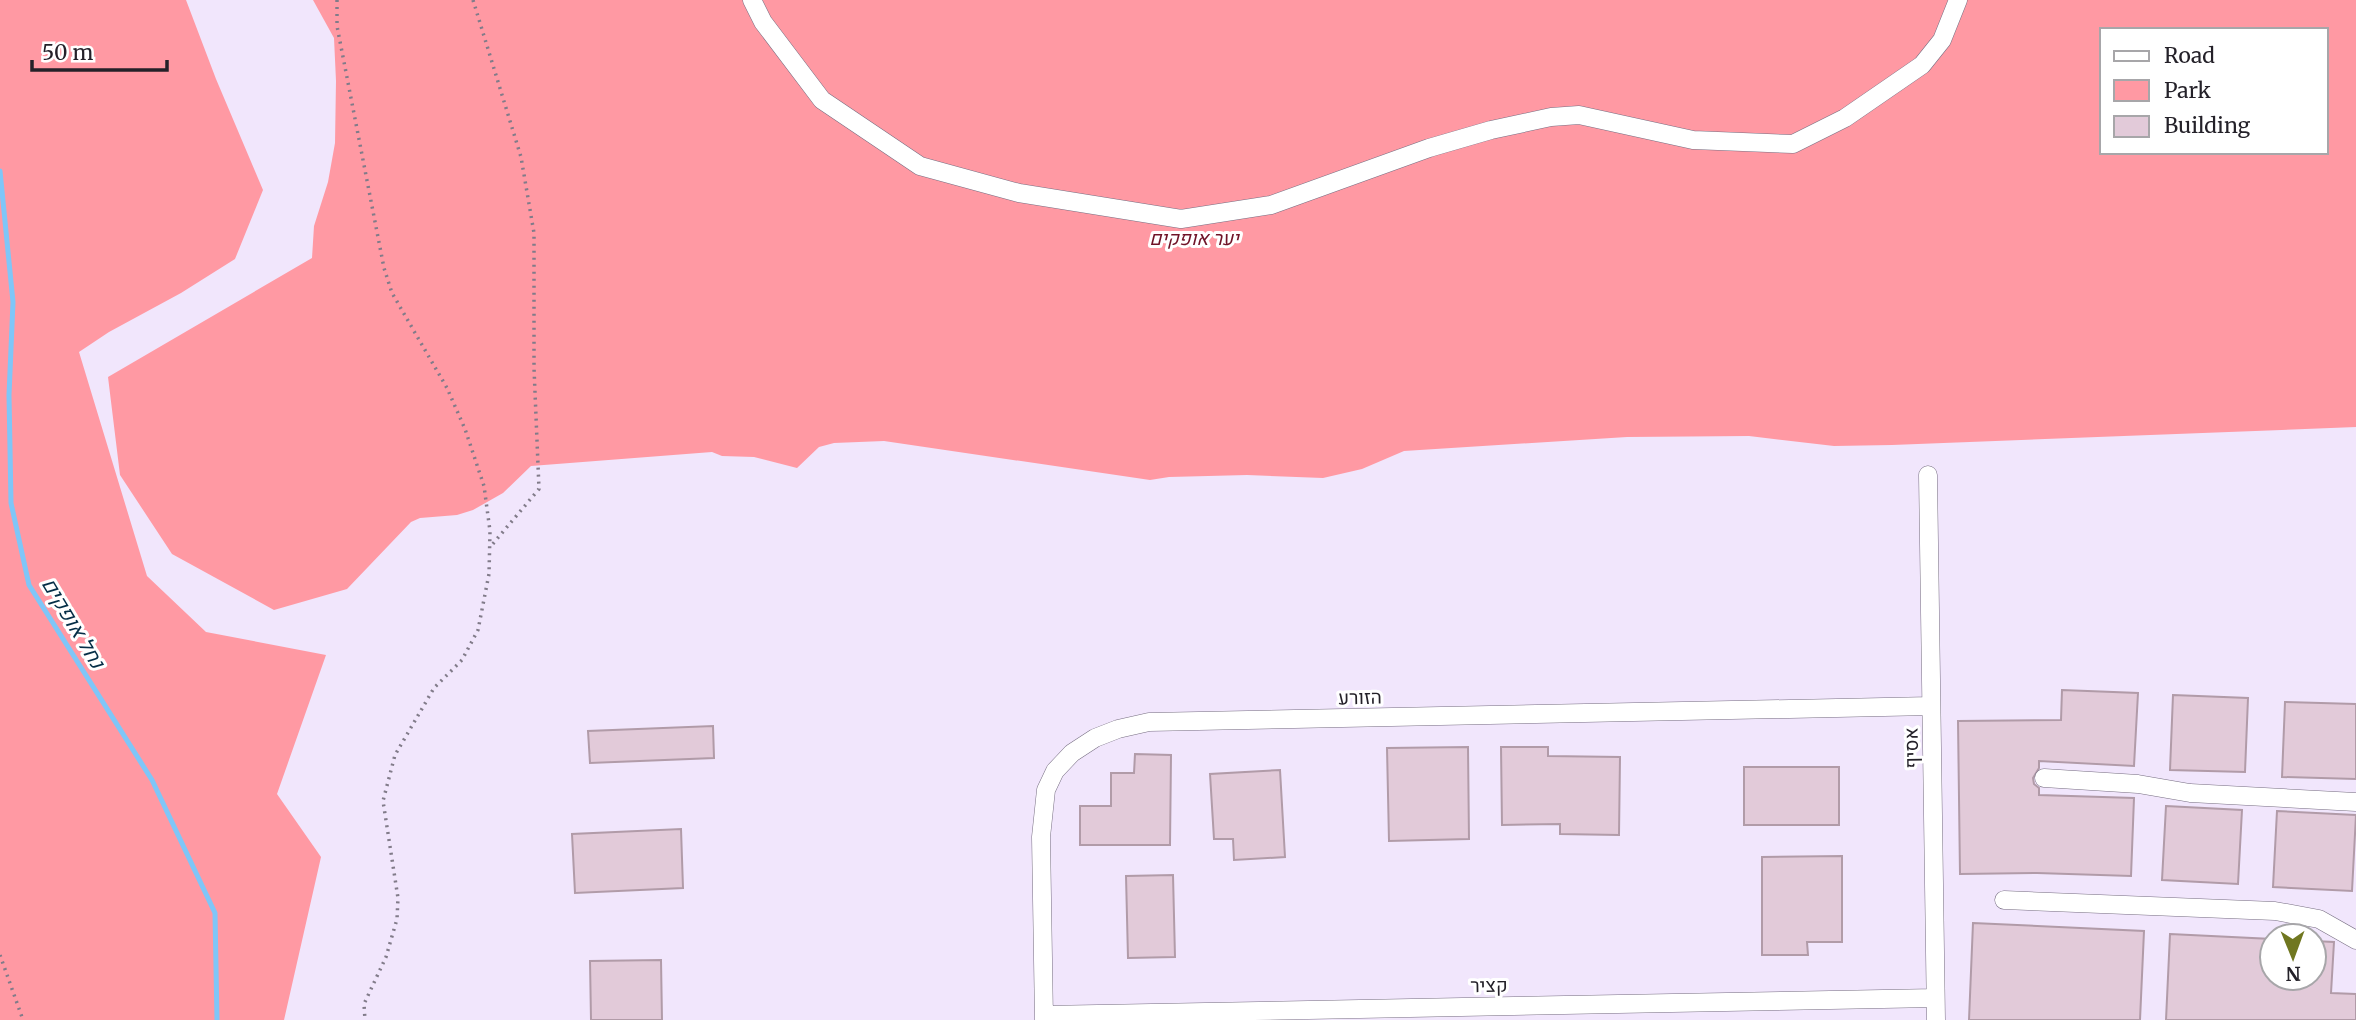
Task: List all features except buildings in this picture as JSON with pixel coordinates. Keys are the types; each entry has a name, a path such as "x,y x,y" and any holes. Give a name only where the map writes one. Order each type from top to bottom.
{"street":[{"path":"751,0 763,22 822,100 920,166 1020,192 1181,219 1270,205 1429,148 1491,130 1551,117 1580,115 1693,140 1793,144 1845,118 1922,65 1942,40 1958,0"},
{"name":"אסיף","path":"1928,475 1936,1020"},
{"name":"הזורע","path":"1044,1018 1041,837 1046,790 1055,771 1072,753 1095,738 1118,729 1149,722 1931,706"},
{"path":"2044,778 2138,784 2190,793 2356,802"},
{"path":"2004,900 2275,912 2319,919 2356,940"},
{"name":"קציר","path":"1044,1018 1935,998"}],"path":[{"path":"337,0 337,26 384,268 392,293 447,388 465,429 484,486 490,531 489,573 478,630 462,660 434,688 415,719 395,755 383,801 398,898 397,919 386,957 364,1004 365,1020"},
{"path":"473,0 522,157 534,233 534,369 539,489 489,547"},
{"path":"0,955 23,1020"}],"green space":[{"path":"0,0 186,0 263,190 235,259 79,352 147,576 206,632 326,655 277,794 321,857 284,1020 0,1020"},
{"name":"יער אופקים","path":"313,0 2356,0 2356,427 1834,446 1749,436 1627,437 1404,451 1362,469 1323,478 1247,475 1150,480 884,441 834,443 819,447 797,468 754,457 722,456 712,452 531,466 503,493 473,510 457,515 420,518 411,522 347,589 274,610 172,554 120,475 108,377 312,258 314,226 328,182 335,143 334,38"}],"waterway":[{"name":"נחל אופקים","path":"0,171 13,302 9,395 11,503 29,585 152,780 215,913 217,1020"}]}
